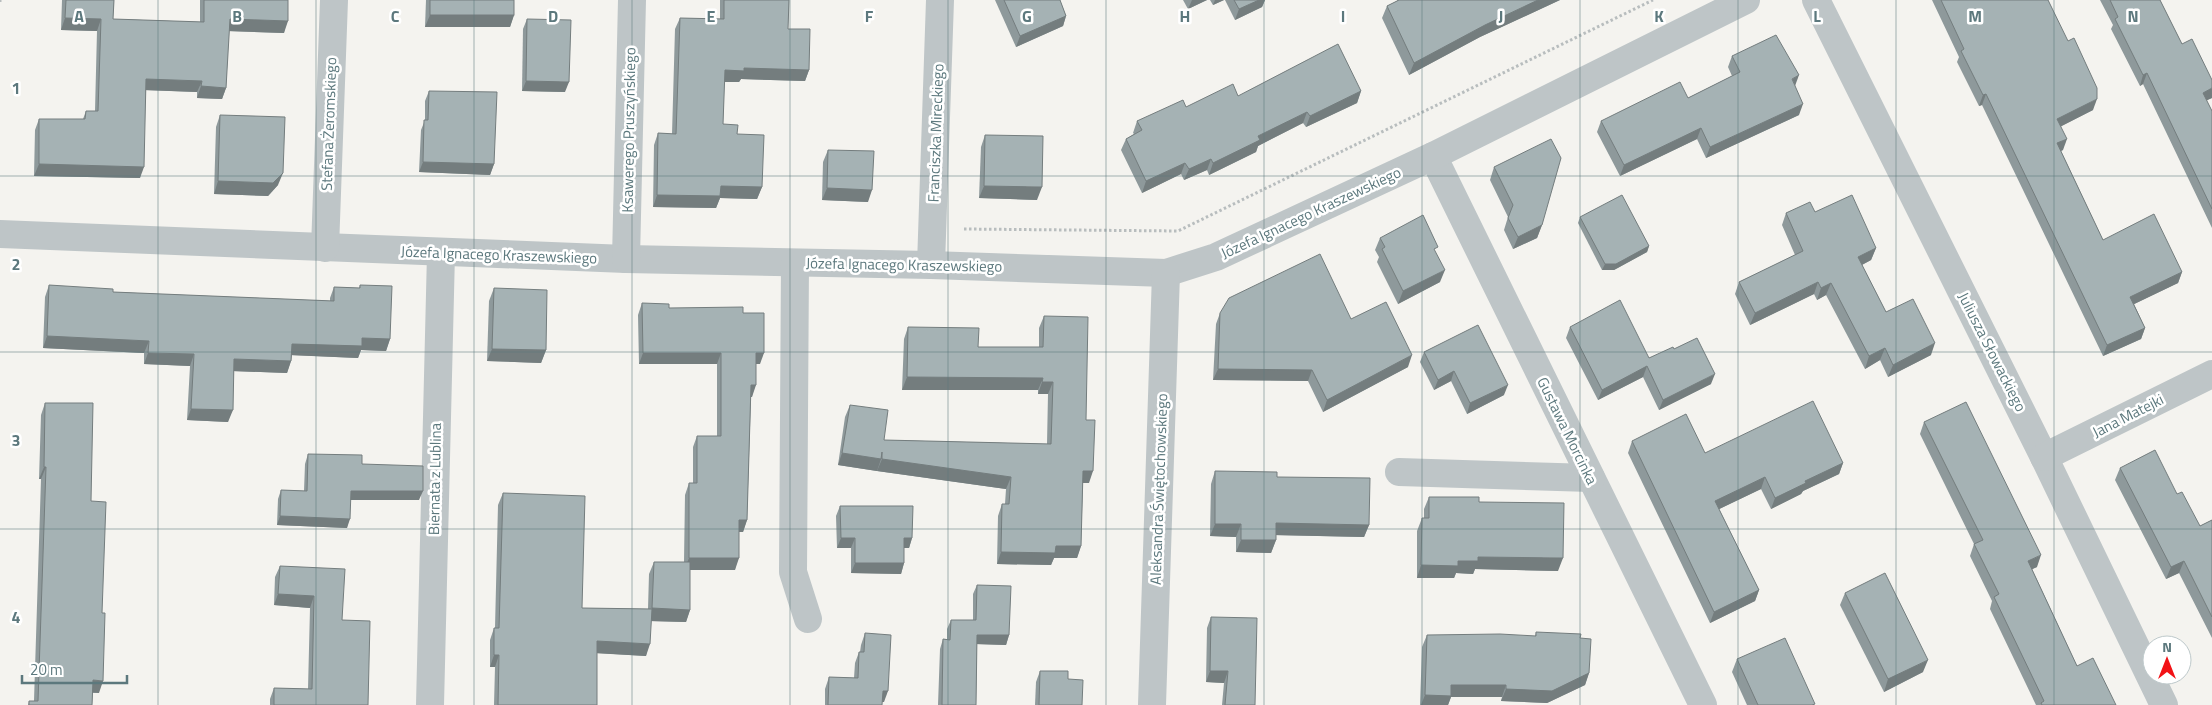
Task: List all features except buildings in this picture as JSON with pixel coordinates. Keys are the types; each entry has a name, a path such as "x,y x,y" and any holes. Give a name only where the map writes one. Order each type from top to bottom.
{"street":[{"name":"Stefana Żeromskiego","path":"325,248 334,0"},
{"name":"Ksawerego Pruszyńskiego","path":"626,259 632,0"},
{"name":"Franciszka Mireckiego","path":"931,265 940,0"},
{"name":"Józefa Ignacego Kraszewskiego","path":"0,234 441,253 931,265 1166,273 1216,257 1433,156 1746,0"},
{"name":"Juliusza Słowackiego","path":"1816,0 2044,457 2164,705"},
{"name":"Gustawa Morcinka","path":"1433,156 1703,705"},
{"name":"Biernata z Lublina","path":"430,705 441,253"},
{"path":"794,263 793,572 808,619"},
{"name":"Aleksandra Świętochowskiego","path":"1152,705 1166,273"},
{"name":"Jana Matejki","path":"2044,457 2212,374"},
{"path":"1399,472 1590,478"}],"path":[{"path":"932,238 955,229 1178,231 1653,0"}]}
